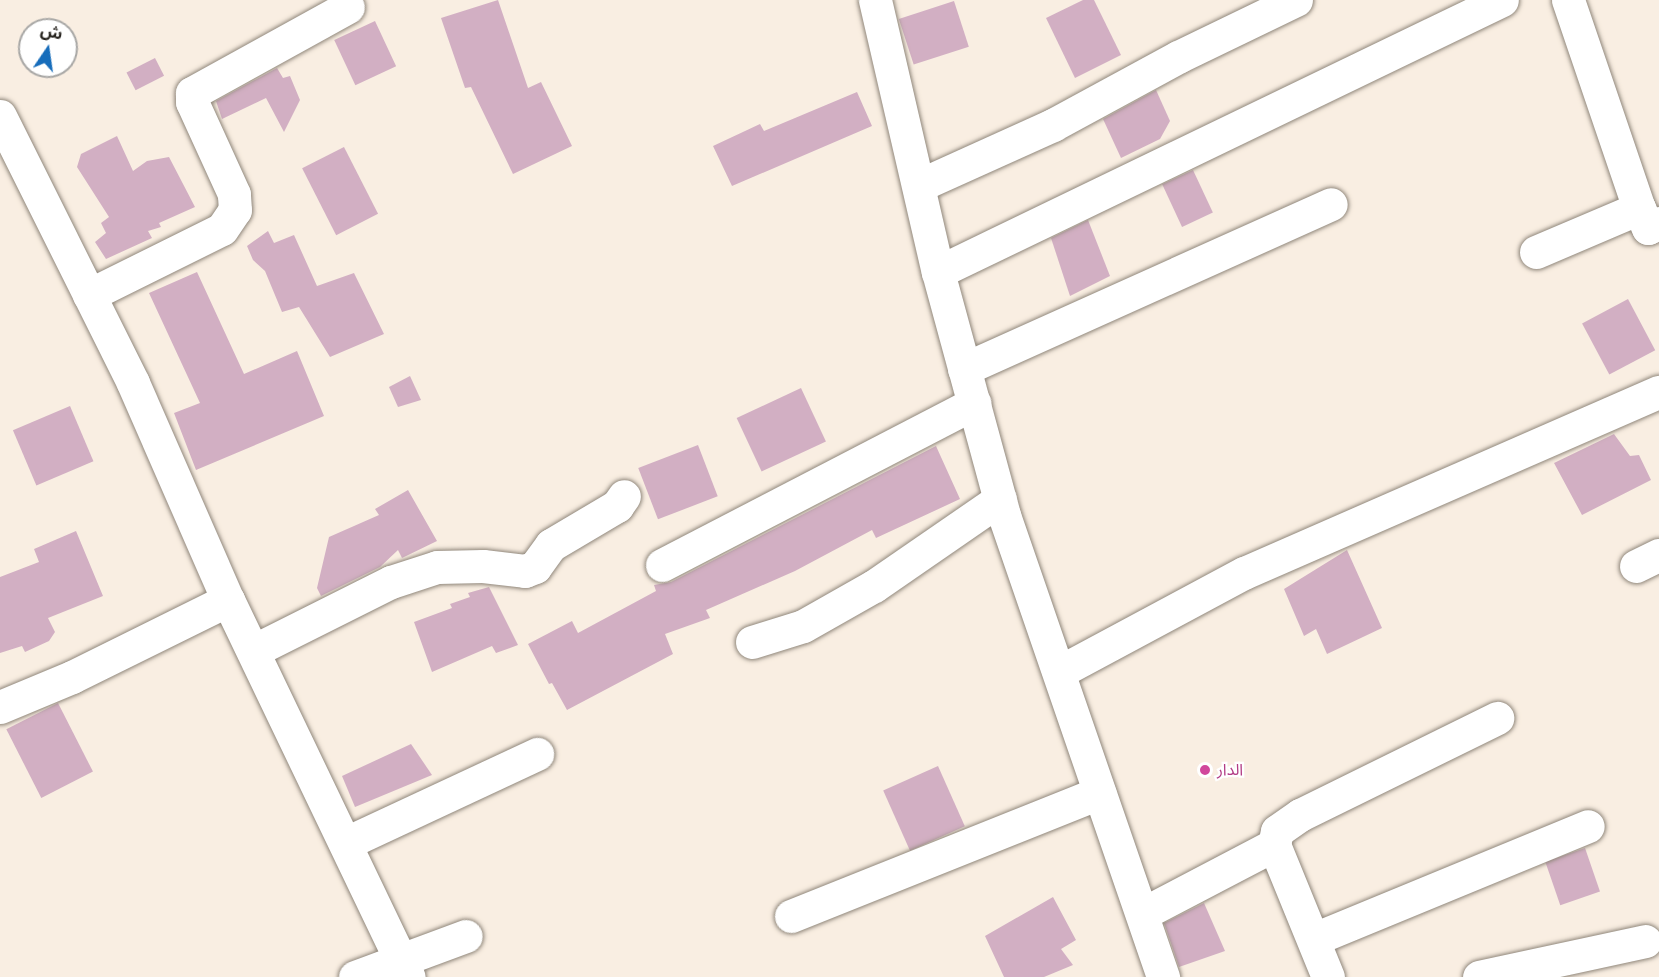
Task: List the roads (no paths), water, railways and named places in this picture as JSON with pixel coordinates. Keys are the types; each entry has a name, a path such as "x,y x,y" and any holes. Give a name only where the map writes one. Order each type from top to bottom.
{"street":[{"path":"875,0 920,185 938,273 1000,500 1163,977"},
{"path":"920,185 1053,125 1178,57 1296,0"},
{"path":"938,273 1502,0"},
{"path":"1536,252 1649,216 1568,0"},
{"path":"89,295 222,229 235,210 234,194 192,102 192,93 348,7"},
{"path":"0,116 89,295 228,600 407,970"},
{"path":"964,369 1331,204"},
{"path":"1059,672 1244,573 1659,392"},
{"path":"662,565 974,403"},
{"path":"253,651 391,582 437,567 483,566 525,571 535,567 552,545 617,507 624,496"},
{"path":"752,642 803,626 874,586 1000,500"},
{"path":"0,707 72,677 228,600"},
{"path":"1328,977 1274,845 1277,831 1300,815 1497,718"},
{"path":"346,843 537,754"},
{"path":"791,916 1099,793"},
{"path":"1314,939 1588,826"},
{"path":"1142,914 1274,845"},
{"path":"355,977 407,970 466,936"},
{"path":"1479,977 1645,941"}],"place":[{"name":"الدار","path":"1205,770"}]}
